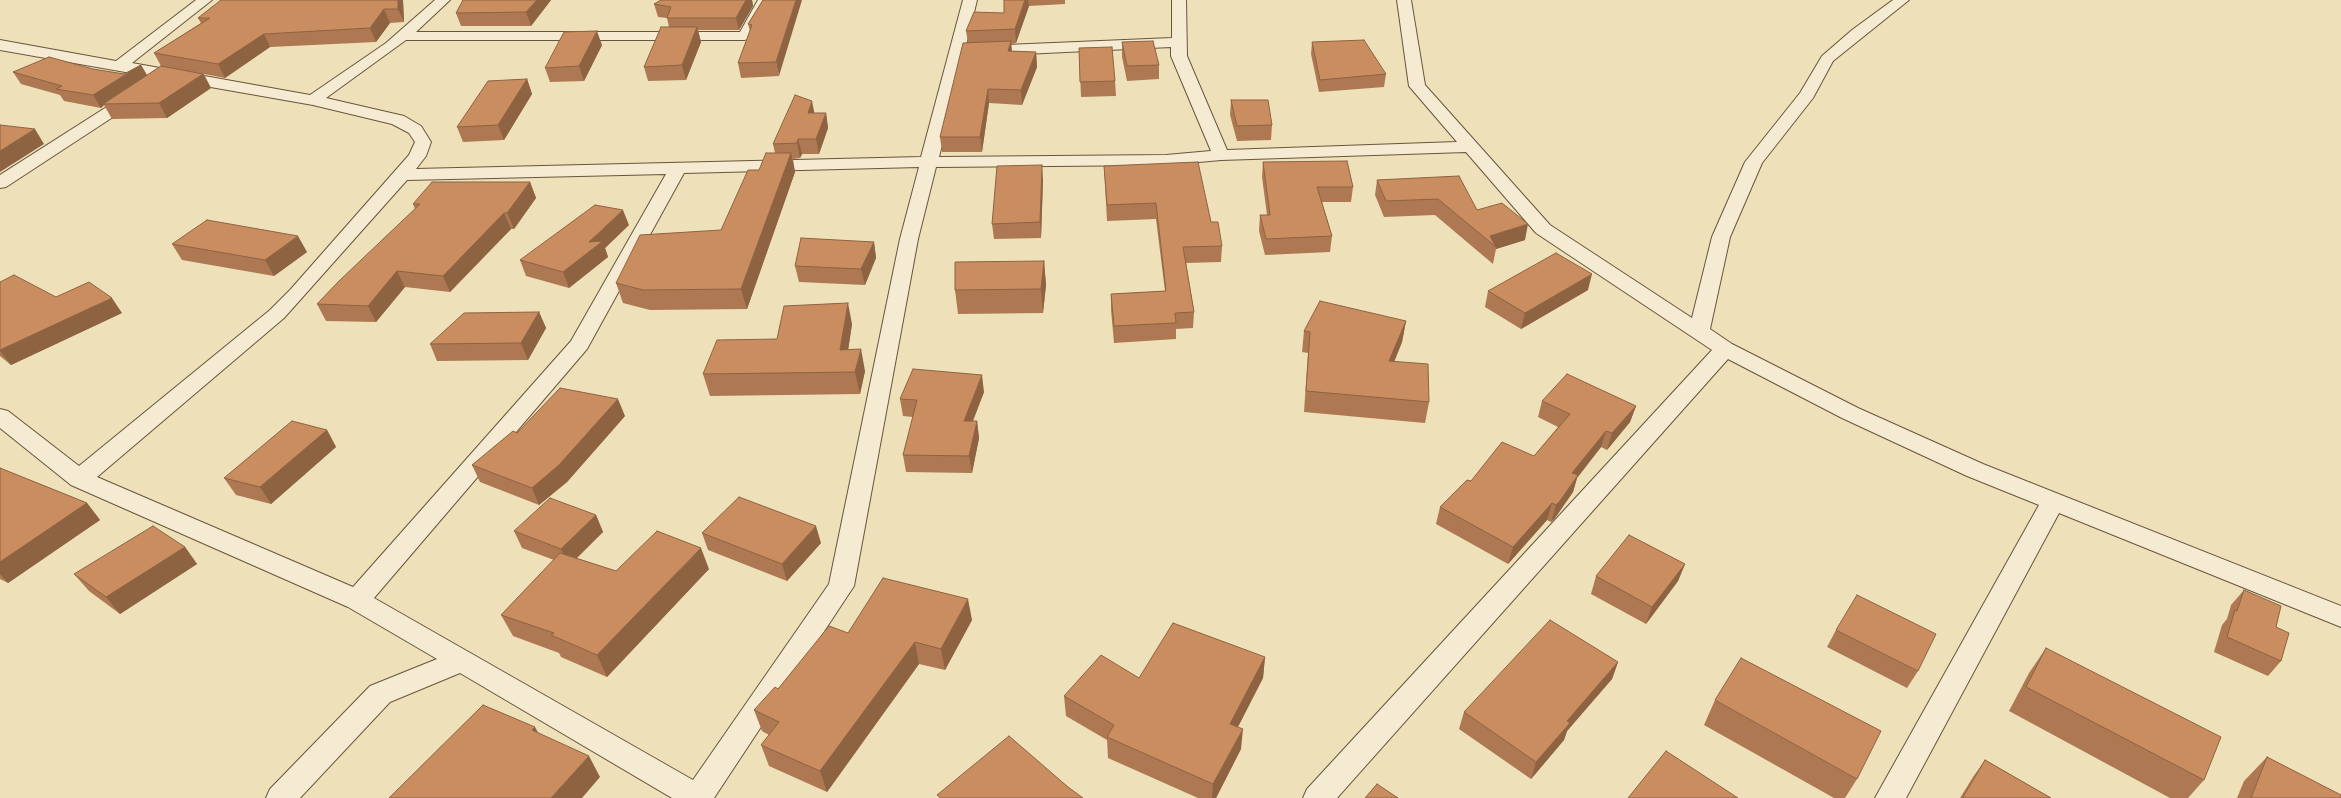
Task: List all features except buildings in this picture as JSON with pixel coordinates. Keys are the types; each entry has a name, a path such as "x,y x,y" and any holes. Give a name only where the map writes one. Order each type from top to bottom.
{"street":[{"path":"120,65 205,0"},
{"path":"313,100 403,36 443,0"},
{"path":"403,36 746,36 765,0"},
{"path":"0,416 79,479 357,600 698,798 842,586 909,239 970,0"},
{"path":"1179,0 1179,56 1221,155"},
{"path":"1404,0 1417,86 1543,229 1725,349 1850,413 1975,470 2054,500 2341,617"},
{"path":"1699,331 1721,237 1754,162 1807,95 1827,59 1857,33 1902,0"},
{"path":"957,52 1179,42"},
{"path":"0,45 313,100 398,120 416,130 423,142 417,156 402,175 297,294 277,314 79,479"},
{"path":"0,183 167,74"},
{"path":"402,175 929,162 1166,160 1221,155 1471,147"},
{"path":"357,600 580,344 678,168"},
{"path":"1318,798 1725,349"},
{"path":"1890,798 2054,500"},
{"path":"281,798 380,694 462,661"}]}
